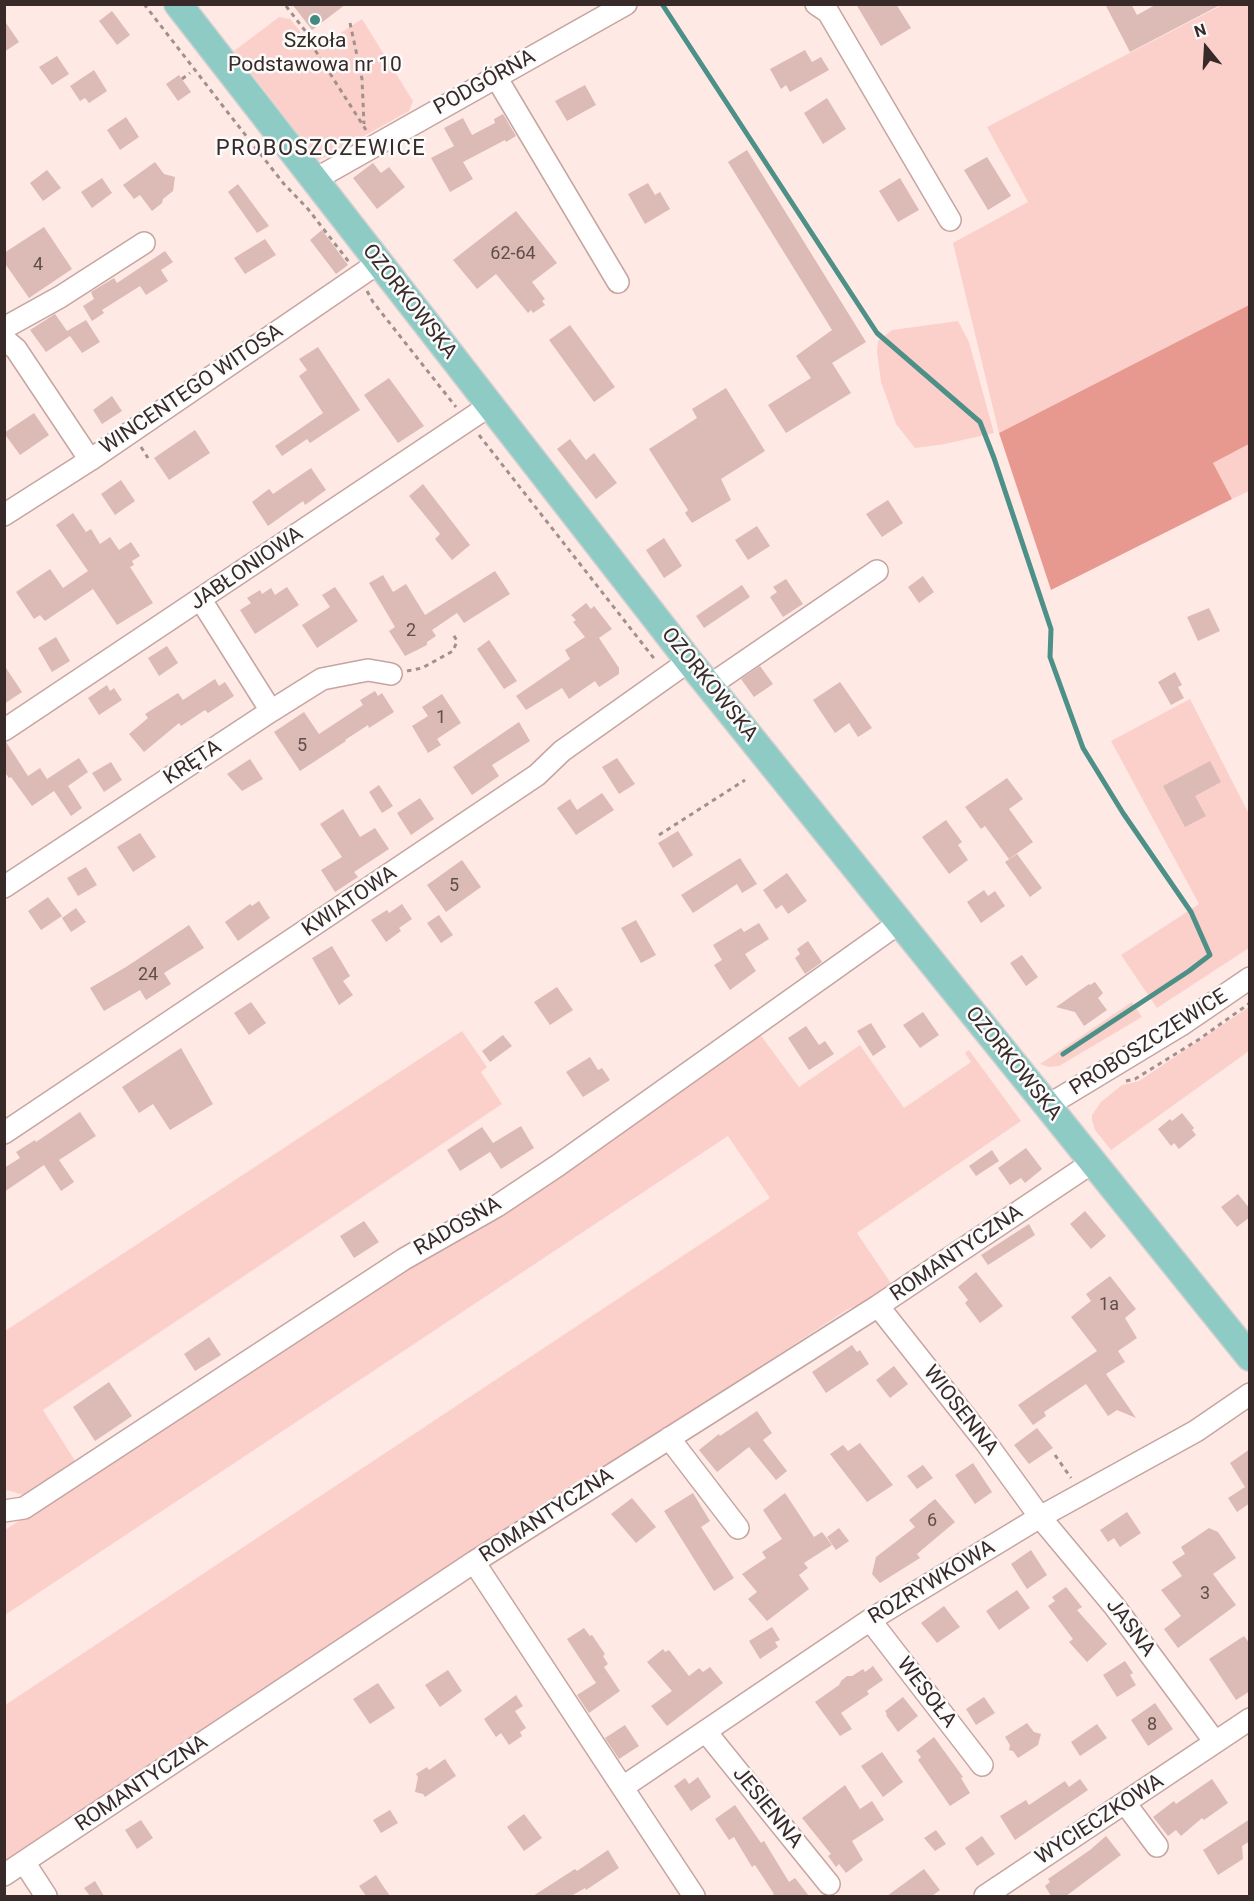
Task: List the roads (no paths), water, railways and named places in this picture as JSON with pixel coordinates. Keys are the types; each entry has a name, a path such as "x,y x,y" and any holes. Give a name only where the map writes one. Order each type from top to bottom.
{"main road":[{"name":"OZORKOWSKA","path":"178,4 314,180 368,269 489,406 679,669 709,686 1250,1357"}],"street":[{"name":"PODGÓRNA","path":"314,180 626,4"},
{"path":"816,4 828,12 950,220"},
{"path":"496,77 618,282"},
{"path":"4,328 60,297 144,243"},
{"name":"WINCENTEGO WITOSA","path":"4,515 90,460 368,269"},
{"path":"4,339 16,349 90,460"},
{"name":"JABŁONIOWA","path":"4,730 489,406"},
{"path":"709,686 877,571"},
{"path":"201,600 271,711"},
{"name":"KWIATOWA","path":"4,1133 537,776 562,751 679,669"},
{"name":"KRĘTA","path":"4,887 322,679 368,670 391,674"},
{"name":"RADOSNA","path":"4,1511 24,1508 404,1259 497,1206 557,1166 899,923"},
{"name":"PROBOSZCZEWICE","path":"1047,1106 1181,1025 1250,978"},
{"name":"ROMANTYCZNA","path":"4,1875 474,1562 878,1306 1093,1162"},
{"name":"WIOSENNA","path":"878,1306 987,1444 1040,1517"},
{"name":"ROZRYWKOWA","path":"623,1787 870,1620 1040,1517 1196,1431 1250,1394"},
{"path":"669,1438 738,1528"},
{"name":"JASNA","path":"1040,1517 1115,1607 1215,1742"},
{"path":"474,1562 694,1896"},
{"name":"WESOŁA","path":"870,1620 982,1765"},
{"name":"WYCIECZKOWA","path":"985,1896 1250,1719"},
{"name":"JESIENNA","path":"706,1732 829,1884"},
{"path":"1125,1803 1156,1846"},
{"path":"24,1862 46,1896"}],"waterway":[{"path":"662,4 877,333 980,422 1051,629 1050,657 1083,748 1123,813 1191,912 1210,955 1063,1054"}],"place":[{"name":"Szkoła Podstawowa nr 10","path":"315,20"}],"district":[{"name":"PROBOSZCZEWICE","path":"321,149"}]}
